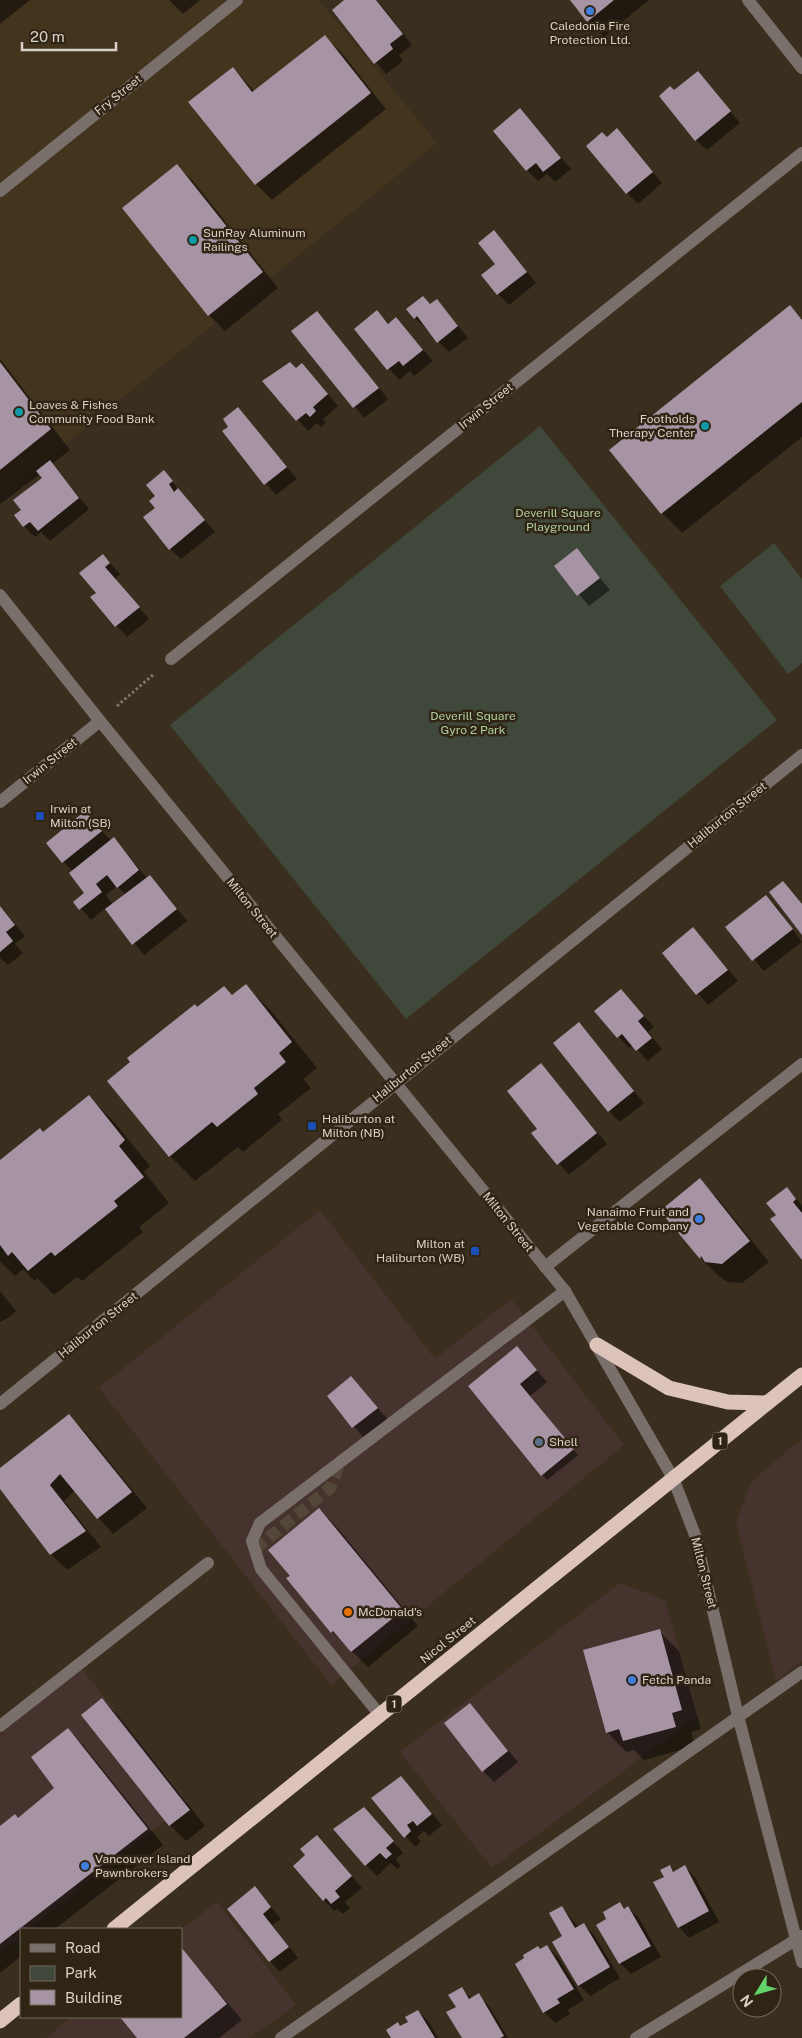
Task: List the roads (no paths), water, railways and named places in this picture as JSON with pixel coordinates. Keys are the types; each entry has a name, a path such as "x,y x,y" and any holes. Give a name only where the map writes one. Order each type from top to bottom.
{"highway":[{"path":"596,1345 669,1388 728,1402 767,1403"},
{"name":"Nicol Street","path":"115,1928 802,1375"},
{"path":"0,2021 20,2005"}],"street":[{"name":"Fry Street","path":"0,191 237,0"},
{"path":"748,0 802,68"},
{"name":"Irwin Street","path":"171,659 802,152"},
{"name":"Milton Street","path":"0,595 100,721 565,1291 673,1478 695,1535 738,1716 799,1938 802,1962"},
{"name":"Irwin Street","path":"0,802 100,721"},
{"name":"Haliburton Street","path":"0,1404 802,754"},
{"path":"546,1267 802,1064"},
{"path":"380,1714 261,1569 252,1541 260,1523 565,1291"},
{"path":"0,1726 208,1563"},
{"path":"281,2038 802,1672"},
{"path":"636,2038 799,1938"}],"tunnel":[{"path":"255,1549 330,1488 340,1462"}],"place":[{"name":"Caledonia Fire Protection Ltd.","path":"590,11"},
{"name":"SunRay Aluminum Railings","path":"193,240"},
{"name":"Loaves & Fishes Community Food Bank","path":"19,412"},
{"name":"Footholds Therapy Center","path":"705,426"},
{"name":"Irwin at Milton (SB)","path":"40,816"},
{"name":"Haliburton at Milton (NB)","path":"312,1126"},
{"name":"Nanaimo Fruit and Vegetable Company","path":"699,1219"},
{"name":"Milton at Haliburton (WB)","path":"475,1251"},
{"name":"Shell","path":"539,1442"},
{"name":"McDonald's","path":"348,1612"},
{"name":"Fetch Panda","path":"632,1680"},
{"name":"Vancouver Island Pawnbrokers","path":"85,1866"}],"park label":[{"name":"Deverill Square Playground","path":"558,520"},
{"name":"Deverill Square Gyro 2 Park","path":"473,723"}]}
